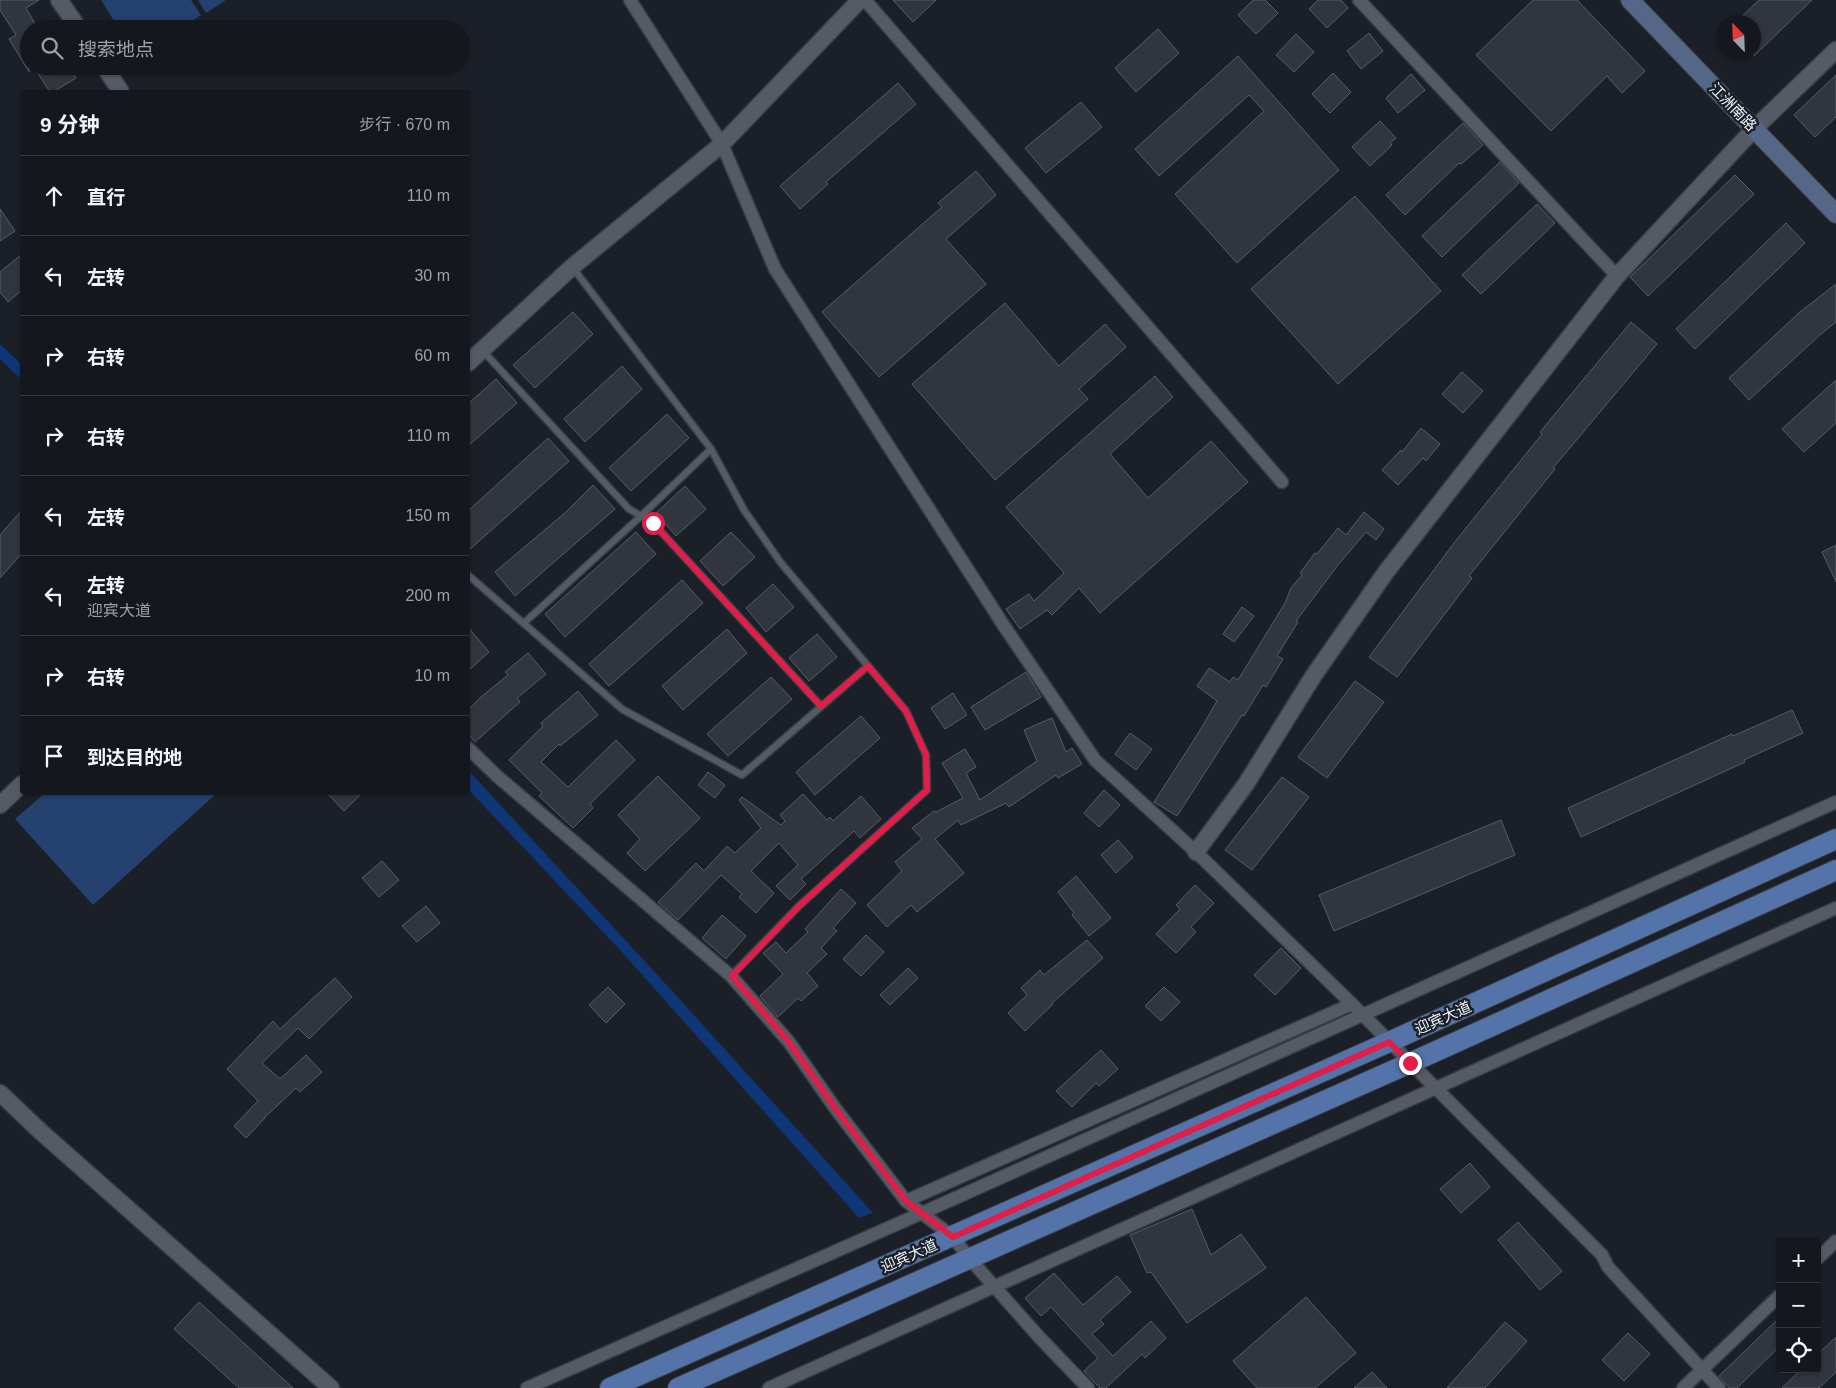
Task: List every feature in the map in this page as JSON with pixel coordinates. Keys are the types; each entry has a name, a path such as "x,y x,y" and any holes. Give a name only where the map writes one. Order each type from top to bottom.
{"main road":[{"name":"江洲南路","path":"1630,0 1836,214"},
{"name":"迎宾大道","path":"610,1388 1389,1042 1836,839"},
{"name":"迎宾大道","path":"678,1388 1410,1063 1836,870"}],"street":[{"path":"59,0 72,20"},
{"path":"630,0 722,144 775,269 1004,626 1095,760 1196,852 1352,1004 1602,1255 1608,1267 1718,1388"},
{"path":"470,361 572,267 722,144 860,0"},
{"path":"865,0 1282,482"},
{"path":"1359,0 1617,276"},
{"path":"1196,852 1246,784 1314,674 1386,572 1617,276 1754,129 1836,50"},
{"path":"110,75 120,90"},
{"path":"470,750 497,776 732,976 789,1042 835,1108 906,1201 953,1237 969,1258 1040,1338 1088,1388"},
{"path":"0,805 20,786"},
{"path":"527,1388 922,1213 1836,802"},
{"path":"769,1388 1836,908"},
{"path":"906,1201 1352,1004"},
{"path":"0,1093 40,1131 331,1388"},
{"path":"1821,1255 1836,1241"},
{"path":"1683,1388 1776,1299"}],"lane":[{"path":"572,267 711,449 744,510 781,563 906,711 926,755 927,790 799,906 732,976"},
{"path":"482,349 629,509 653,523 821,706"},
{"path":"524,623 711,449"},
{"path":"470,577 622,709 742,775 868,666"}],"shaded area":[{"path":"101,0 191,0 201,15 194,20 113,20"},
{"path":"198,0 226,0 206,13"},
{"path":"0,344 20,363 20,378 0,359"},
{"path":"470,772 663,981 873,1213 859,1218 621,951 470,791"},
{"path":"43,795 215,795 93,905 15,819"}],"building":[{"path":"0,0 39,0 26,8 33,20 20,20 20,57 9,39 16,35 0,10"},
{"path":"893,0 936,0 913,22"},
{"path":"1253,0 1265,0 1278,13 1256,34 1238,15"},
{"path":"1318,0 1341,0 1348,8 1327,28 1309,9"},
{"path":"1533,0 1577,0 1645,71 1622,93 1607,76 1551,131 1476,55"},
{"path":"1759,0 1812,0 1761,49 1761,15 1743,15"},
{"path":"1158,29 1179,53 1136,92 1115,68"},
{"path":"1369,33 1383,51 1361,69 1347,51"},
{"path":"1296,34 1314,52 1294,72 1276,55"},
{"path":"1238,56 1339,170 1237,263 1175,194 1264,111 1249,95 1159,176 1135,149"},
{"path":"1333,73 1351,92 1330,113 1312,94"},
{"path":"1411,74 1425,90 1398,113 1386,98"},
{"path":"39,75 74,75 76,78 56,90 49,90"},
{"path":"1836,75 1836,117 1815,137 1794,115"},
{"path":"898,83 916,104 826,182 828,184 800,209 780,186"},
{"path":"1081,102 1102,127 1046,173 1025,148"},
{"path":"1380,121 1396,138 1390,143 1392,145 1370,166 1352,147"},
{"path":"1463,123 1483,145 1461,164 1459,163 1405,215 1386,195"},
{"path":"1500,162 1519,183 1442,257 1422,236"},
{"path":"976,171 996,195 946,239 986,284 879,377 822,312 942,207 938,203"},
{"path":"1735,175 1754,194 1648,296 1630,277"},
{"path":"1355,196 1441,291 1338,384 1251,289"},
{"path":"1537,204 1555,223 1481,294 1462,275"},
{"path":"0,209 15,231 0,241"},
{"path":"1786,223 1805,243 1695,349 1676,329"},
{"path":"20,256 20,292 8,302 0,292 0,272"},
{"path":"1836,284 1836,322 1749,400 1729,378 1800,312"},
{"path":"1005,303 1059,366 1105,324 1126,347 1079,389 1088,399 995,480 912,384"},
{"path":"573,312 593,334 535,388 513,365"},
{"path":"1631,322 1657,344 1553,468 1555,469 1469,576 1472,578 1397,677 1369,657 1454,543 1542,434 1540,432"},
{"path":"622,366 642,389 585,442 564,419"},
{"path":"1462,372 1483,391 1463,413 1442,394"},
{"path":"1155,376 1173,397 1110,454 1148,498 1211,441 1248,482 1100,613 1079,588 1052,615 1047,610 1020,629 1006,609 1029,594 1034,601 1064,573 1006,507"},
{"path":"496,379 517,403 470,444 470,402"},
{"path":"1836,380 1836,423 1804,452 1782,429"},
{"path":"667,414 689,438 631,491 609,468"},
{"path":"1421,428 1440,444 1426,461 1423,458 1398,485 1382,470 1401,450 1402,452"},
{"path":"548,438 569,461 470,549 470,509"},
{"path":"593,485 615,509 515,596 495,572 566,512"},
{"path":"685,486 706,509 676,536 656,513"},
{"path":"20,512 20,555 0,578 0,535"},
{"path":"1364,512 1384,529 1376,540 1366,532 1338,565 1296,621 1298,622 1277,656 1283,659 1266,687 1263,685 1244,716 1242,715 1177,816 1154,802 1217,701 1197,686 1209,668 1230,682 1233,677 1238,680 1285,603 1291,588 1302,575 1300,573 1315,553 1317,554 1338,528 1346,535"},
{"path":"636,532 656,554 565,637 545,614"},
{"path":"731,532 755,557 723,586 700,561"},
{"path":"1836,545 1836,582 1822,552"},
{"path":"682,580 703,603 609,686 589,664"},
{"path":"773,584 794,607 766,632 746,608"},
{"path":"1242,607 1254,616 1234,642 1223,634"},
{"path":"470,629 489,652 470,669"},
{"path":"727,629 747,653 683,710 662,686"},
{"path":"817,634 837,657 809,681 789,658"},
{"path":"528,653 546,674 517,698 520,702 475,742 470,736 470,708 508,675 505,672"},
{"path":"1026,672 1041,697 985,730 971,707"},
{"path":"771,677 792,699 728,756 707,734"},
{"path":"1355,681 1384,702 1327,778 1298,757"},
{"path":"578,691 598,715 560,746 559,744 541,762 568,787 616,740 635,760 590,804 593,808 573,828 539,796 542,793 509,760 543,726 541,723"},
{"path":"953,693 967,715 945,729 931,708"},
{"path":"1792,710 1803,733 1744,760 1745,762 1581,837 1568,808 1732,734 1733,736"},
{"path":"861,716 880,738 815,795 796,772"},
{"path":"1052,718 1066,752 1072,748 1082,764 1058,778 1056,775 1009,807 1006,803 961,825 958,820 935,839 964,873 917,912 911,905 887,927 867,905 902,871 895,862 922,839 912,828 934,811 936,812 963,798 942,763 965,749 976,767 966,773 980,800 1037,761 1024,730"},
{"path":"1130,733 1152,749 1136,770 1115,754"},
{"path":"708,772 725,785 715,798 698,785"},
{"path":"658,776 700,818 645,871 627,853 640,839 618,815"},
{"path":"1282,777 1309,797 1252,870 1225,850"},
{"path":"1104,790 1120,805 1099,827 1084,813"},
{"path":"803,794 827,820 830,817 833,821 861,796 881,819 860,838 854,831 801,879 806,884 790,900 776,886 798,865 779,843 751,871 774,893 756,913 739,897 742,894 721,875 678,920 658,902 696,863 704,871 727,846 735,853 761,828 739,800 742,797 781,825 785,821 780,815"},
{"path":"329,795 360,795 344,811"},
{"path":"1501,820 1515,855 1334,931 1319,895"},
{"path":"1118,840 1133,857 1116,873 1101,855"},
{"path":"382,861 399,880 379,897 362,878"},
{"path":"1076,876 1111,918 1089,936 1072,915 1074,913 1058,892"},
{"path":"1195,885 1214,903 1191,927 1196,932 1176,953 1156,934 1180,909 1176,905"},
{"path":"841,889 856,903 833,928 837,931 821,948 827,954 807,973 818,986 801,1001 798,998 778,1017 760,996 783,974 763,953 776,942 786,953 808,932 805,929"},
{"path":"426,906 440,923 417,942 402,926"},
{"path":"722,915 746,936 726,959 702,938"},
{"path":"866,935 884,952 861,976 843,959"},
{"path":"1087,940 1103,958 1052,1003 1025,1031 1008,1013 1027,995 1021,988 1040,970 1044,975"},
{"path":"1281,948 1301,968 1275,995 1254,975"},
{"path":"908,968 918,978 890,1005 880,995"},
{"path":"335,978 352,997 309,1039 298,1028 262,1063 280,1079 306,1055 322,1072 300,1092 296,1088 246,1138 234,1126 258,1101 227,1069 273,1021 280,1029"},
{"path":"608,987 625,1004 606,1023 589,1005"},
{"path":"1164,987 1180,1002 1161,1021 1145,1006"},
{"path":"1101,1050 1118,1069 1099,1086 1096,1083 1072,1107 1056,1091"},
{"path":"1470,1163 1490,1187 1461,1213 1440,1189"},
{"path":"1192,1209 1211,1255 1241,1234 1266,1268 1187,1323 1151,1272 1147,1273 1130,1235"},
{"path":"1518,1222 1562,1271 1540,1290 1498,1240"},
{"path":"1054,1273 1083,1305 1117,1276 1131,1292 1100,1320 1104,1324 1092,1334 1113,1356 1151,1321 1166,1338 1145,1358 1142,1354 1106,1388 1100,1388 1084,1371 1098,1358 1051,1307 1041,1316 1025,1298"},
{"path":"1306,1297 1356,1353 1315,1388 1257,1388 1233,1361"},
{"path":"199,1302 293,1388 239,1388 174,1329"},
{"path":"1776,1321 1776,1350 1737,1388 1729,1388 1719,1376"},
{"path":"1505,1322 1527,1341 1485,1388 1447,1388"},
{"path":"1628,1333 1650,1354 1624,1381 1602,1360"},
{"path":"1836,1337 1836,1372 1819,1388 1782,1388 1798,1373 1821,1373 1821,1351"},
{"path":"1372,1372 1387,1388 1354,1388"}],"route":[{"path":"653,523 821,706 868,666 906,711 926,755 927,790 799,906 732,976 789,1042 835,1108 906,1201 953,1237 1389,1042 1410,1063"}]}
